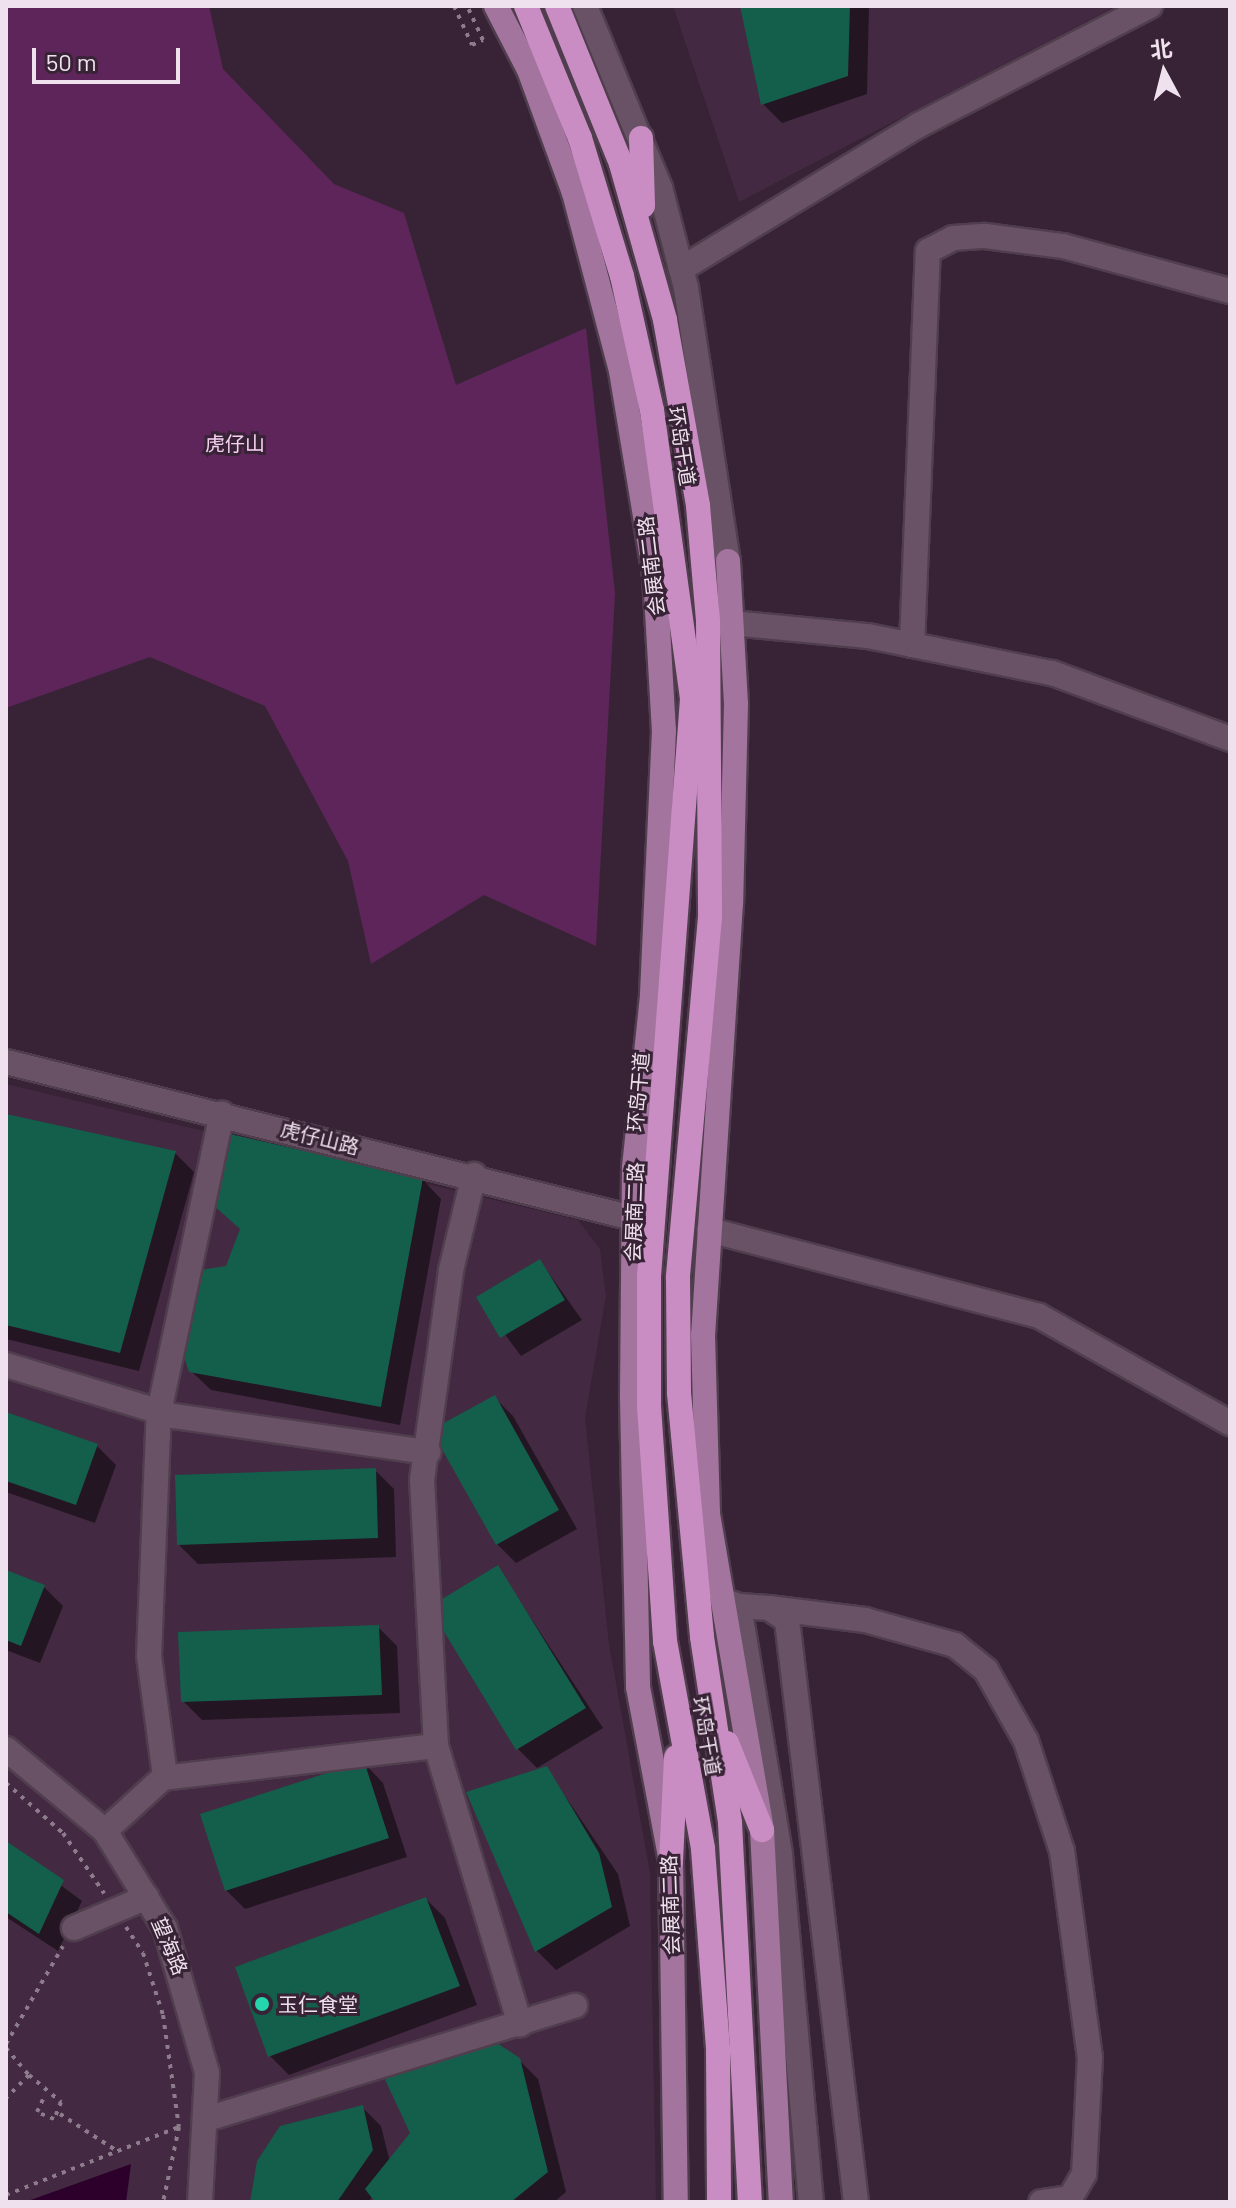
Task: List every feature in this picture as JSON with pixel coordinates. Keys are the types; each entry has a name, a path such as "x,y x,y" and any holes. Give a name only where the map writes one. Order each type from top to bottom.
{"highway":[{"name":"环岛干道","path":"526,6 580,138 622,276 652,410 692,699 649,1276 664,1625 703,1849 718,2050 719,2202"},
{"name":"环岛干道","path":"557,6 644,236 720,622 710,917 678,1280 679,1393 712,1705 730,1823 750,2202"},
{"path":"641,138 644,236"},
{"path":"712,1705 762,1830"},
{"path":"671,1861 678,1715"}],"main road":[{"name":"会展南二路","path":"496,6 529,70 574,193 621,371 655,576 664,730 632,1218 638,1687 671,1861 676,2202"},
{"path":"728,561 720,622 731,903 703,1335 729,1602 762,1830 781,2202"}],"street":[{"path":"585,6 641,138 681,269 728,561"},
{"path":"681,269 919,125 1150,6"},
{"path":"912,645 928,251 953,238 985,236 1063,246 1230,291"},
{"path":"720,622 912,645 1052,673 1230,739"},
{"name":"虎仔山路","path":"6,1062 474,1175 632,1218"},
{"path":"163,1778 149,1656 159,1412 222,1114"},
{"path":"474,1175 451,1270 422,1480 436,1746 520,2025"},
{"path":"709,1230 1039,1316 1230,1423"},
{"path":"6,1365 159,1412 428,1452"},
{"path":"811,2202 780,1855 729,1602 830,1613 955,1645 986,1670 1026,1741 1062,1851 1090,2057 1084,2174 1070,2198 1041,2202"},
{"path":"769,1608 787,1620 801,1706 856,2202"},
{"path":"105,1831 163,1778 436,1746"},
{"name":"望海路","path":"6,1749 105,1831 147,1897 189,1993 210,2118 200,2202"},
{"path":"74,1928 147,1897"},
{"path":"210,2118 575,2006"}],"path":[{"path":"454,6 472,45 483,40 467,6"},
{"path":"6,1783 63,1833 143,1953 163,2015 179,2127 163,2202"},
{"path":"60,2114 58,2098 45,2095 6,2046 74,1928"},
{"path":"6,2098 29,2075"},
{"path":"45,2095 37,2101 39,2115 60,2114 117,2151"},
{"path":"6,2195 179,2127"}],"shaded area":[{"path":"673,6 1116,6 739,202"},
{"path":"6,1084 578,1220 600,1249 606,1296 585,1418 609,1644 650,1873 656,2202 6,2202"},
{"path":"131,2164 126,2202 25,2202"}],"green space":[{"name":"虎仔山","path":"6,6 209,6 223,69 334,184 404,213 456,385 586,328 615,593 596,946 484,895 371,964 348,861 265,706 150,657 6,708"}],"building":[{"path":"740,6 850,6 848,76 761,105"},
{"path":"6,1114 176,1151 120,1353 6,1325"},
{"path":"225,1133 423,1178 381,1407 189,1372 178,1339 193,1271 226,1266 240,1229 211,1203"},
{"path":"540,1259 565,1300 500,1338 476,1297"},
{"path":"495,1395 559,1510 496,1545 431,1430"},
{"path":"6,1412 98,1444 76,1505 6,1481"},
{"path":"376,1468 378,1538 177,1545 175,1475"},
{"path":"498,1565 586,1708 516,1750 429,1607"},
{"path":"6,1570 45,1585 21,1646 6,1640"},
{"path":"379,1625 382,1695 181,1702 178,1632"},
{"path":"364,1761 389,1838 225,1891 200,1814"},
{"path":"547,1766 599,1853 612,1907 535,1952 466,1792"},
{"path":"6,1841 64,1880 39,1934 6,1912"},
{"path":"426,1897 460,1986 268,2057 235,1967"},
{"path":"492,2040 520,2058 548,2172 511,2202 375,2202 365,2189 410,2133 382,2073"},
{"path":"363,2105 373,2150 337,2202 250,2202 257,2161 280,2126"}],"place":[{"name":"玉仁食堂","path":"262,2004"}]}
